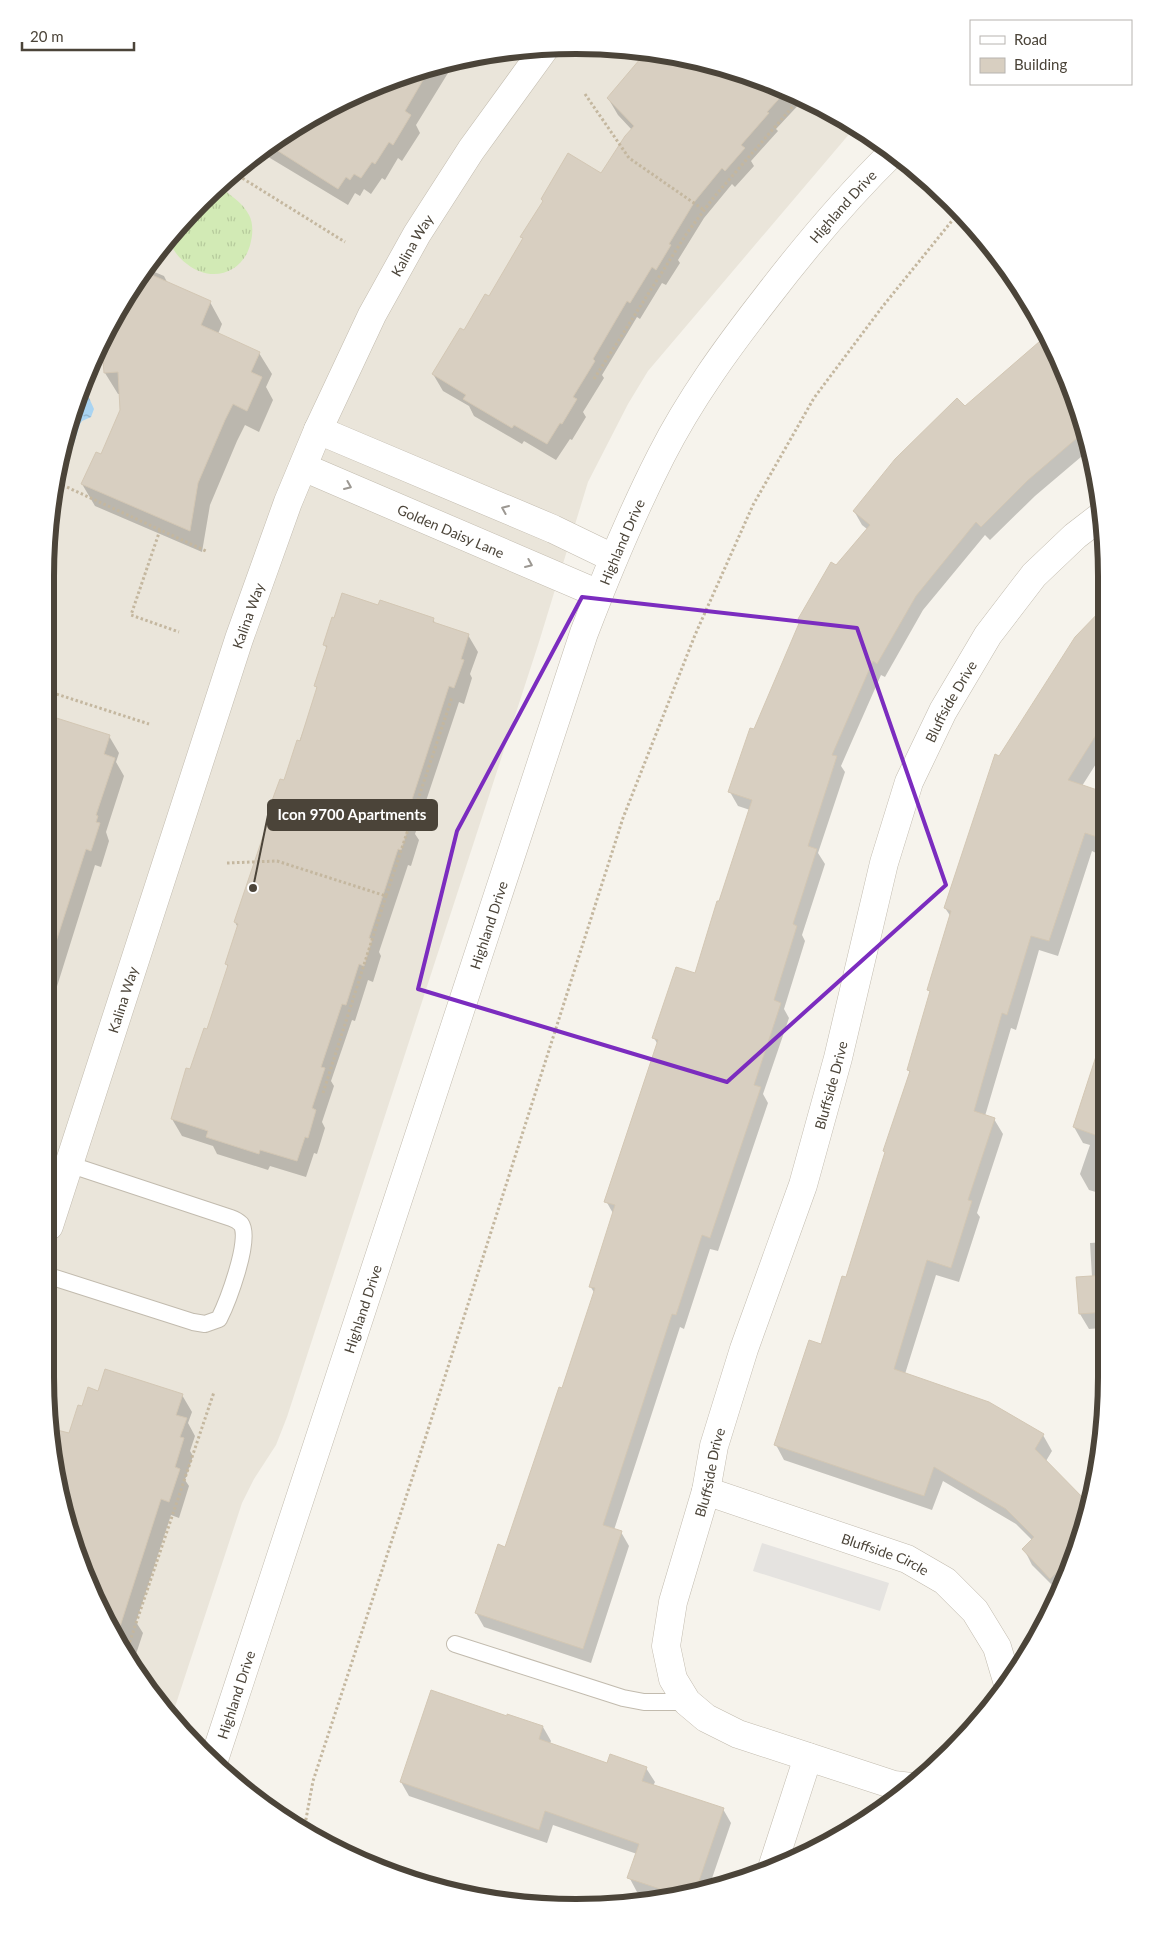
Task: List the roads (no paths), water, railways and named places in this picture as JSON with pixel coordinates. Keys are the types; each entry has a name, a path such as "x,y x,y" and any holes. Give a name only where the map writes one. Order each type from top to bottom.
{"street":[{"name":"Kalina Way","path":"54,1210 239,639 274,537 318,430 372,315 417,234 471,150 540,55"},
{"name":"Highland Drive","path":"216,1754 584,633 613,558 662,454 711,372 787,270 833,216 888,158"},
{"path":"318,430 553,529 613,558"},
{"name":"Golden Daisy Lane","path":"303,467 599,594"},
{"name":"Bluffside Drive","path":"901,1785 738,1734 706,1718 687,1702 673,1679 666,1646 673,1602 706,1491 714,1446 744,1349 803,1186 838,1058 884,863 909,782 943,710 988,635 1034,575 1075,536 1095,521"},
{"name":"Bluffside Circle","path":"706,1491 907,1559 945,1581 976,1611 997,1647 1005,1674"},
{"path":"775,1860 808,1757"}],"lane":[{"path":"54,1278 193,1322 205,1324 219,1319 226,1304 243,1249 245,1235 241,1224 231,1218 68,1164"},
{"path":"455,1644 623,1698 644,1702 687,1702"}],"water":[{"path":"87,393 94,409 91,417 80,424 70,456 68,455 72,441"}],"place":[{"name":"Icon 9700 Apartments","path":"253,888"}]}
